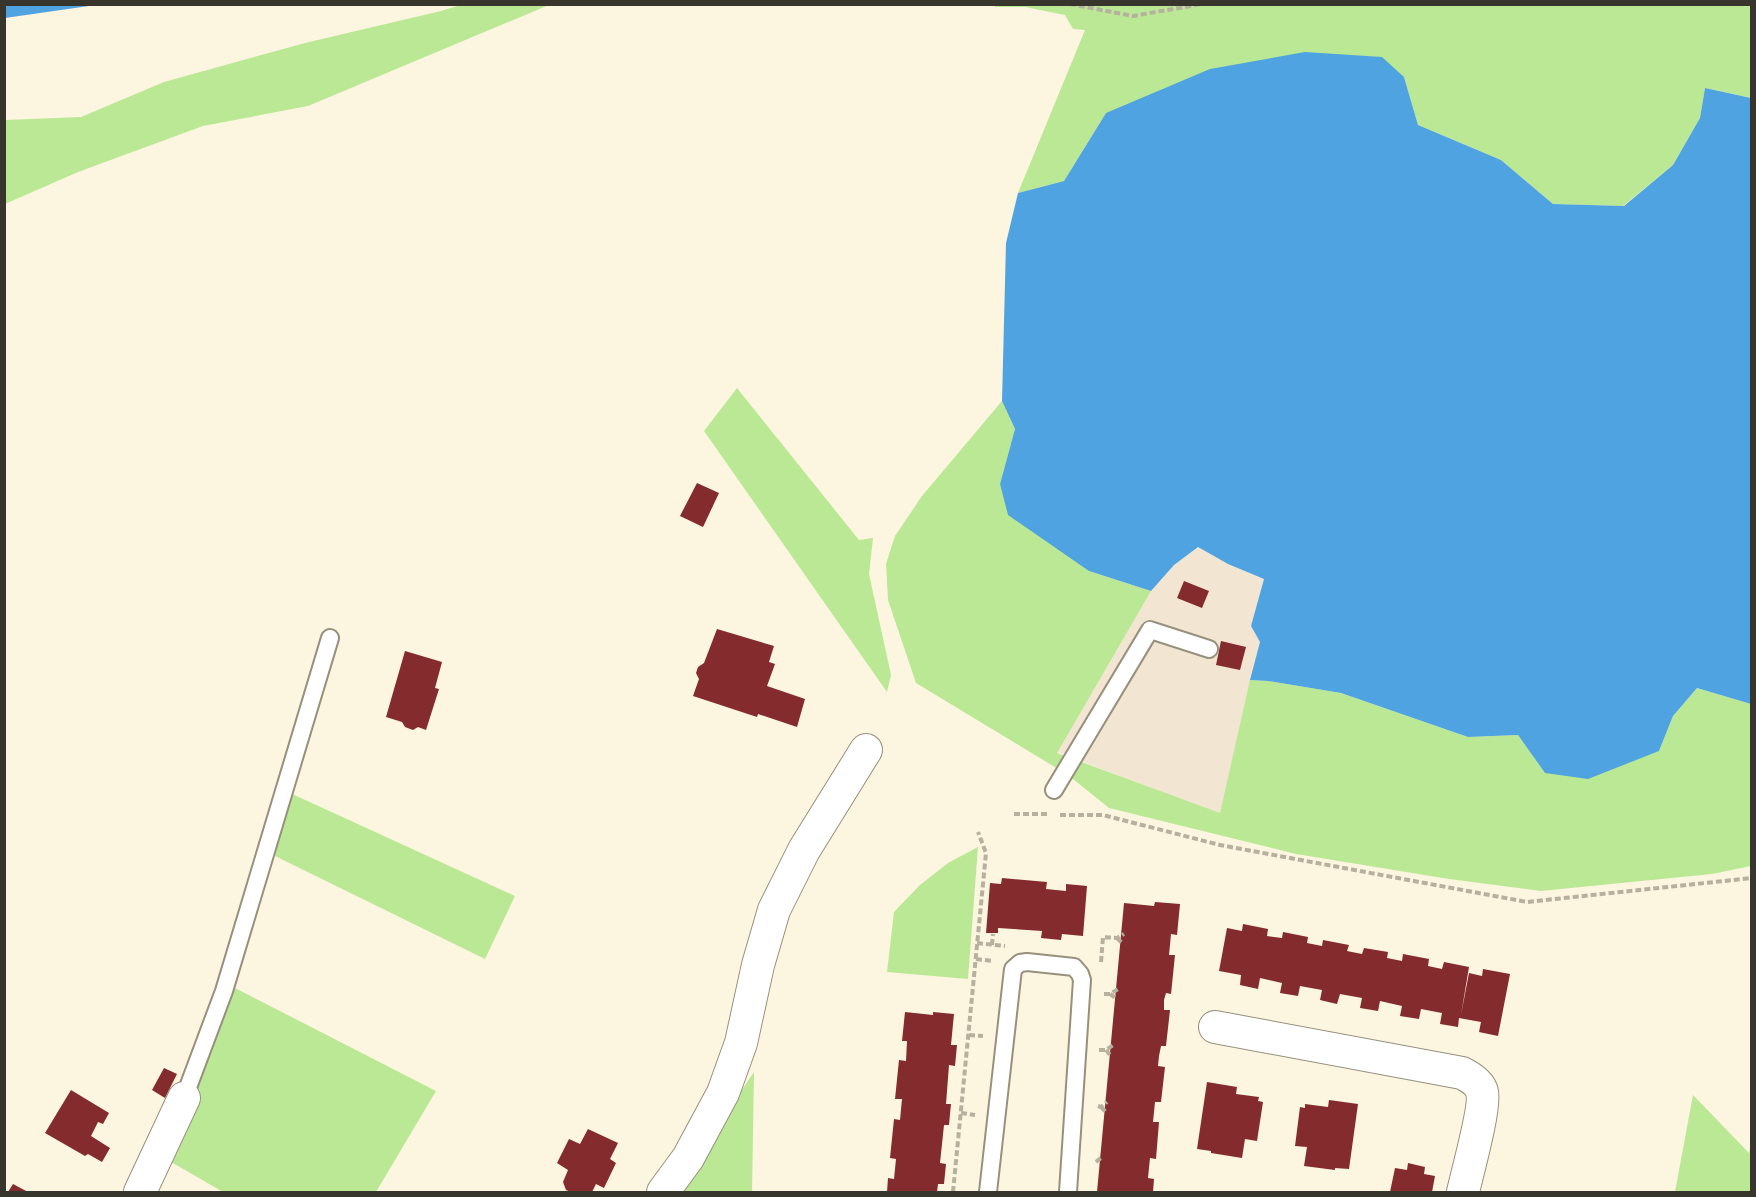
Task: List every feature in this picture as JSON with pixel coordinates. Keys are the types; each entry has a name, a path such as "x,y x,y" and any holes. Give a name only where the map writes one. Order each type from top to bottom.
{"street":[{"path":"663,1192 688,1158 723,1094 741,1043 758,965 774,910 804,850 866,750"},
{"path":"1215,1027 1462,1073 1473,1079 1482,1091 1482,1106 1463,1192"},
{"path":"140,1192 184,1098"}],"lane":[{"path":"1054,790 1150,630 1209,649"},
{"path":"184,1098 224,991 330,638"},
{"path":"988,1192 1013,969 1020,963 1028,962 1074,967 1082,980 1068,1192"}],"path":[{"path":"1070,4 1133,16 1202,4"},
{"path":"1014,814 1047,814"},
{"path":"1058,814 1103,815 1220,845 1527,902 1752,878"},
{"path":"953,1192 986,853 978,832"},
{"path":"992,945 993,934"},
{"path":"1122,943 1118,938 1124,934"},
{"path":"1110,994 1118,989"},
{"path":"1098,993 1110,994 1117,999"},
{"path":"1106,1050 1112,1056"},
{"path":"1101,1107 1106,1112"},
{"path":"1100,1167 1096,1162 1102,1157"}],"shaded area":[{"path":"1198,547 1228,564 1264,579 1251,626 1260,642 1220,814 1057,752 1151,591 1174,565"}],"green space":[{"path":"464,4 549,5 308,106 203,126 78,172 5,204 5,120 81,117 164,82 305,43"},
{"path":"995,5 1751,5 1751,98 1705,88 1700,118 1673,165 1623,206 1553,204 1501,160 1418,125 1404,77 1106,113 1064,181 1018,193 1085,30 1073,29 1065,15 1025,7 995,7"},
{"path":"737,388 859,540 873,538 869,574 891,675 887,692 704,431"},
{"path":"1002,401 1015,429 1000,484 1089,571 1151,591 1057,753 1220,813 1250,680 1341,693 1468,737 1518,735 1545,773 1659,751 1673,716 1697,688 1751,704 1751,866 1712,874 1541,891 1449,879 1296,854 1109,808 1068,775 916,683 888,600 886,564 895,536 922,496"},
{"path":"290,793 515,896 485,959 275,856"},
{"path":"978,847 968,979 887,972 894,912 920,885 948,863"},
{"path":"233,987 436,1091 376,1192 223,1192 166,1159"},
{"path":"754,1072 752,1192 673,1192"},
{"path":"1693,1095 1749,1153 1751,1145 1751,1192 1675,1192"}],"water":[{"path":"5,4 96,4 96,5 5,18"},
{"path":"1305,52 1382,57 1404,77 1418,125 1501,160 1553,204 1624,206 1673,165 1700,118 1705,88 1751,98 1751,704 1697,688 1673,716 1659,751 1588,779 1545,773 1518,735 1468,737 1341,693 1250,680 1260,642 1251,626 1264,579 1228,564 1198,547 1174,565 1151,591 1089,571 1008,515 1000,484 1015,429 1002,401 1006,243 1018,193 1064,181 1106,113 1210,69"}],"building":[{"path":"697,483 719,493 703,527 680,516"},
{"path":"1184,581 1209,591 1202,608 1177,598"},
{"path":"717,629 774,646 769,662 775,664 767,686 805,699 797,727 758,714 757,717 693,696 699,679 696,673 698,667 704,663"},
{"path":"1221,641 1246,647 1240,670 1216,665"},
{"path":"405,651 442,662 435,688 439,689 426,730 418,727 413,730 405,727 402,722 386,717"},
{"path":"1002,878 1047,882 1046,889 1066,891 1066,884 1087,886 1083,936 1062,934 1061,940 1041,938 1042,931 998,928 998,933 986,933 990,883 1001,884"},
{"path":"1155,902 1180,904 1177,935 1171,934 1169,955 1175,955 1171,994 1166,993 1164,1000 1164,1010 1170,1010 1166,1046 1161,1046 1158,1066 1165,1067 1161,1102 1155,1102 1153,1122 1159,1122 1156,1159 1150,1158 1148,1178 1154,1179 1153,1192 1097,1192 1124,903 1154,906"},
{"path":"1243,924 1268,929 1267,936 1282,938 1283,932 1308,937 1307,943 1322,946 1323,940 1349,945 1347,951 1362,954 1364,948 1388,952 1387,958 1402,961 1403,954 1429,959 1428,966 1442,969 1444,962 1469,967 1461,1015 1469,973 1482,976 1483,969 1510,974 1498,1036 1479,1032 1481,1022 1459,1018 1458,1027 1440,1024 1442,1013 1421,1009 1419,1019 1400,1016 1402,1006 1380,1001 1378,1011 1360,1008 1362,998 1340,994 1337,1004 1320,1000 1322,990 1300,986 1298,996 1280,993 1282,983 1260,978 1258,989 1240,985 1241,975 1219,971 1227,928 1242,931"},
{"path":"905,1012 933,1015 933,1012 954,1014 951,1045 957,1045 955,1066 949,1065 946,1104 951,1104 949,1125 944,1125 940,1163 946,1164 944,1184 938,1184 937,1192 887,1192 888,1178 894,1179 896,1159 890,1158 894,1119 900,1120 902,1099 895,1099 899,1060 906,1061 907,1041 902,1041"},
{"path":"164,1068 177,1074 165,1098 152,1090"},
{"path":"1207,1082 1237,1087 1236,1094 1259,1097 1258,1101 1263,1102 1257,1141 1245,1139 1242,1158 1197,1149"},
{"path":"71,1090 109,1113 103,1124 98,1122 91,1136 110,1148 102,1162 88,1154 85,1156 45,1133"},
{"path":"1329,1100 1358,1104 1349,1169 1335,1168 1335,1170 1304,1166 1307,1147 1295,1146 1300,1107 1305,1108 1305,1104 1328,1107"},
{"path":"588,1129 618,1143 610,1159 616,1163 604,1188 596,1184 592,1192 571,1192 566,1190 563,1182 568,1170 557,1163 569,1139 580,1144"},
{"path":"1408,1163 1425,1167 1424,1174 1435,1176 1432,1192 1390,1192 1395,1168 1407,1170"},
{"path":"13,1184 28,1192 8,1192"}]}
